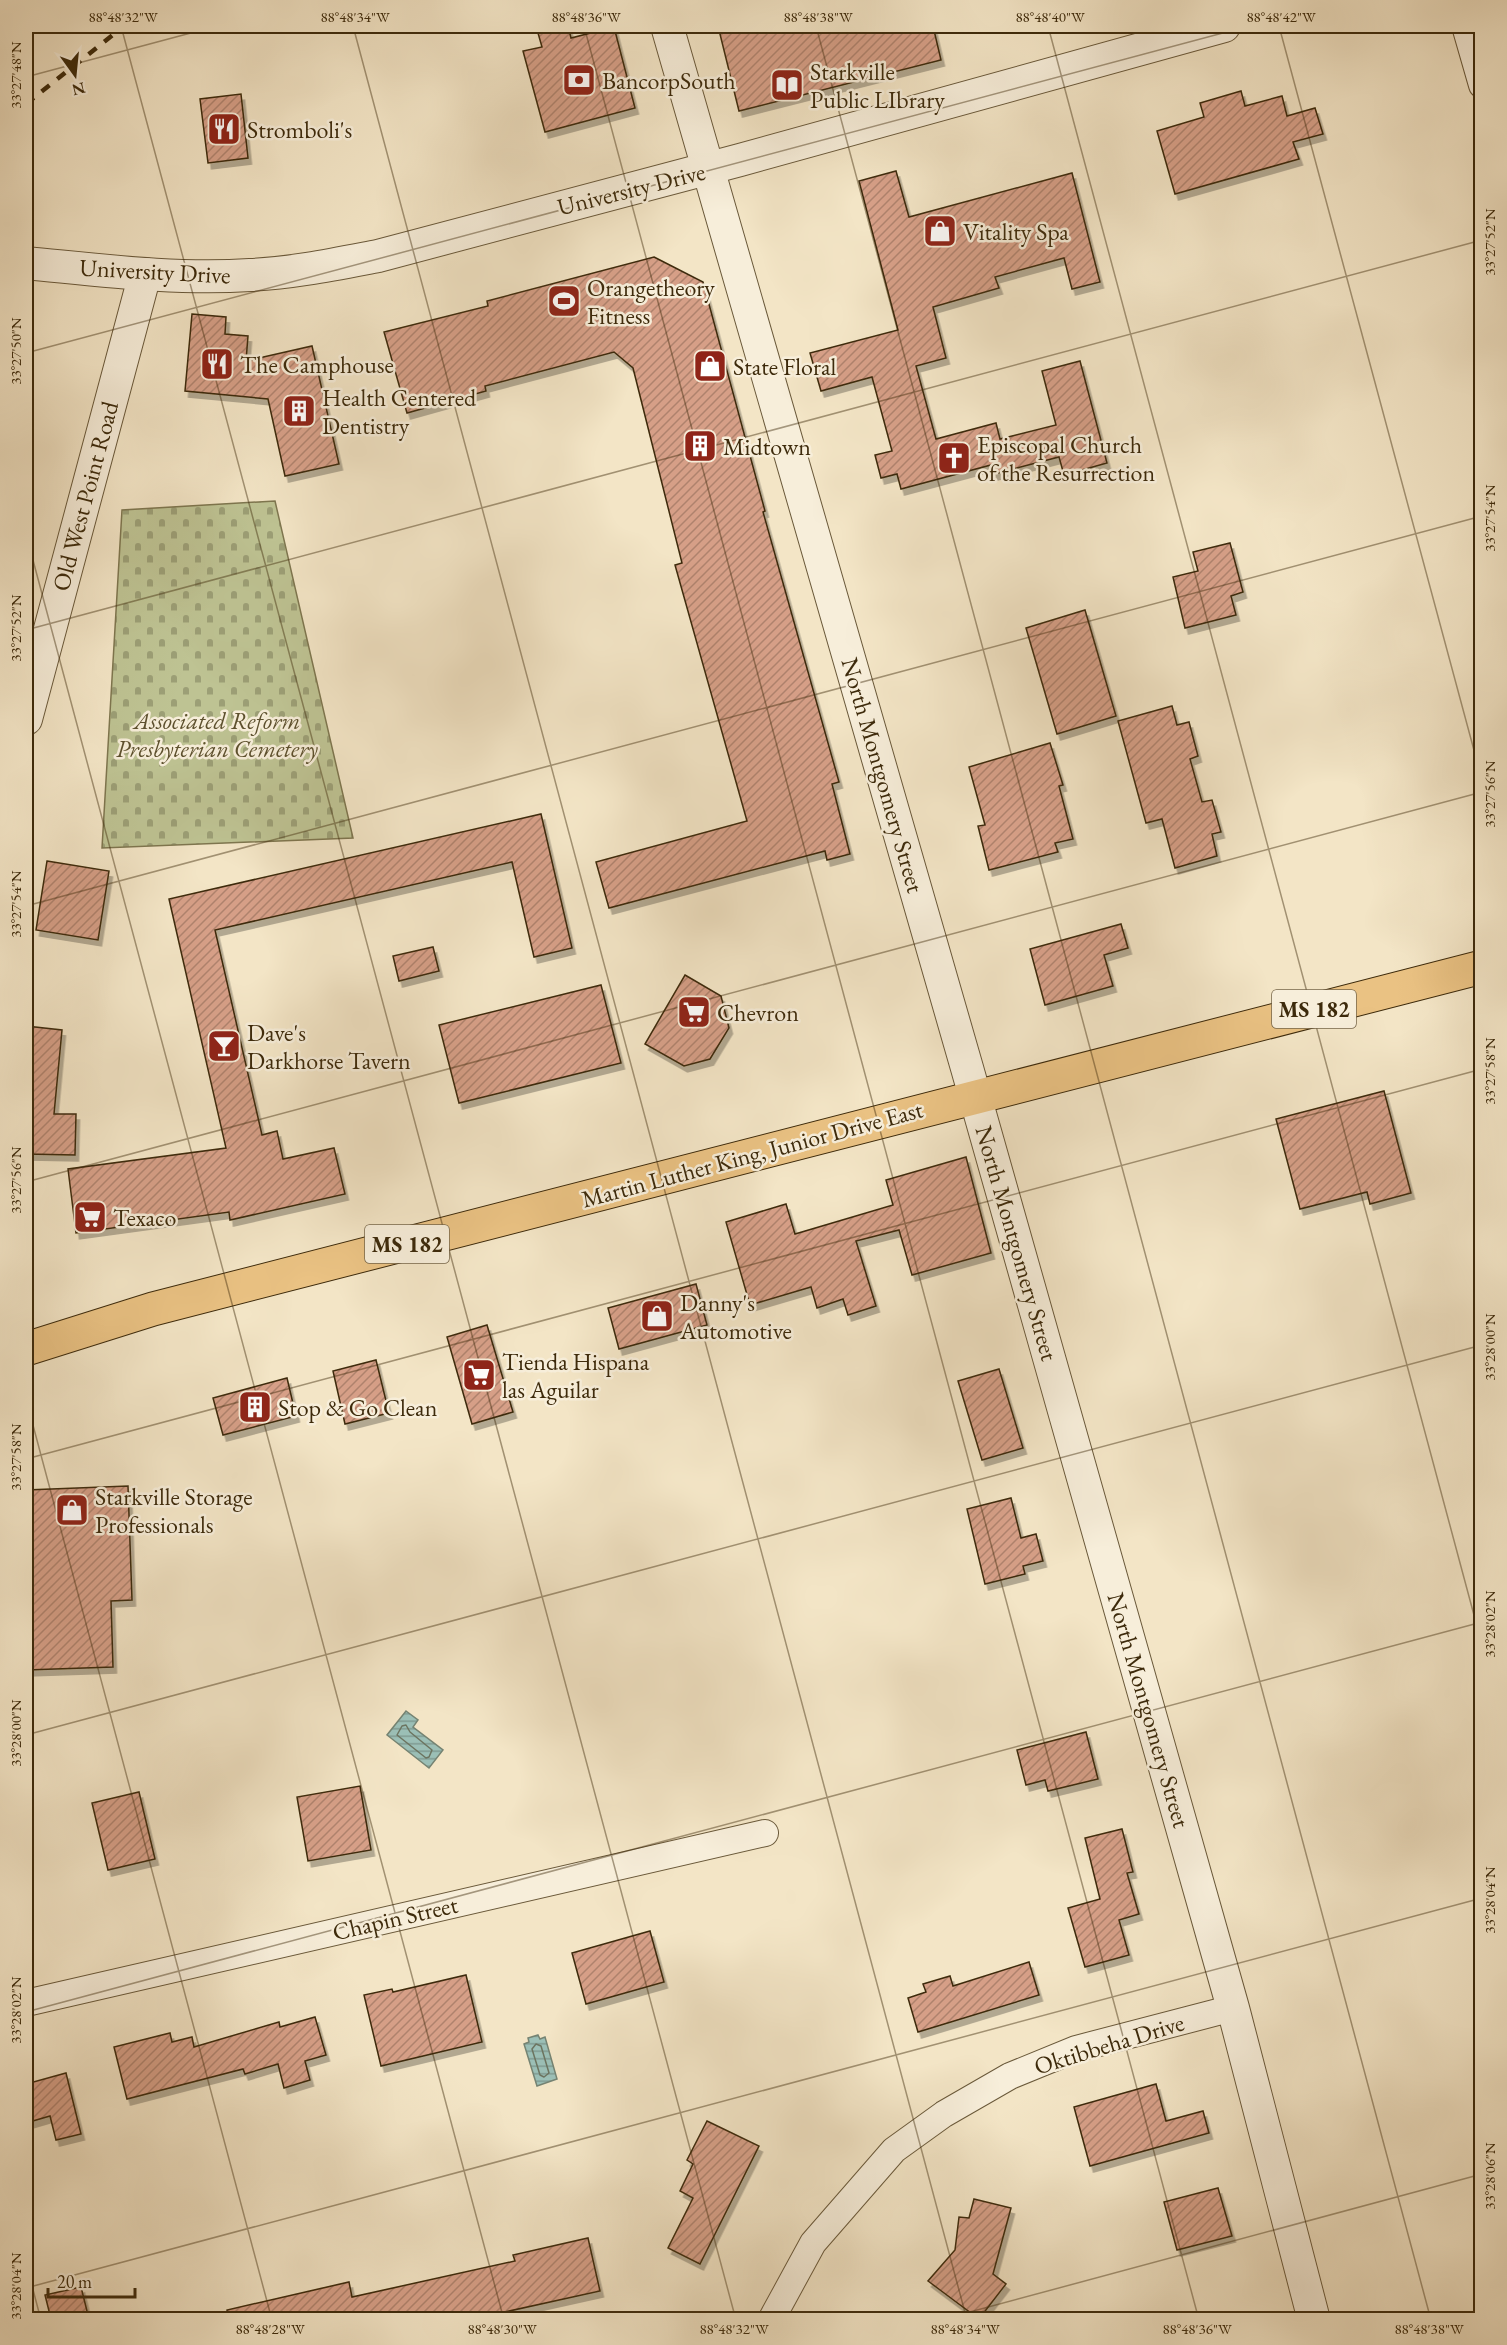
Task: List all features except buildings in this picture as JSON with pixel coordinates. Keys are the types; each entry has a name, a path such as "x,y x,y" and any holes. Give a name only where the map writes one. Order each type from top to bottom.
{"main road":[{"name":"Martin Luther King, Junior Drive East","path":"26,1349 165,1306 1482,967"}],"street":[{"name":"North Montgomery Street","path":"667,26 975,1096 1233,2008 1314,2319"},
{"name":"University Drive","path":"26,263 145,274 248,275 328,266 378,256 707,169 1224,26"},
{"path":"1465,26 1482,85"},
{"name":"Old West Point Road","path":"26,719 145,274"},
{"name":"Chapin Street","path":"26,2003 765,1833"},
{"name":"Oktibbeha Drive","path":"771,2319 813,2243 894,2150 944,2114 1002,2080 1076,2049 1233,2008"}],"green space":[{"name":"Associated Reform Presbyterian Cemetery","path":"275,501 353,838 102,848 122,510"}],"water":[{"path":"406,1711 418,1720 413,1727 443,1750 429,1768 387,1735"},
{"path":"538,2035 540,2039 545,2037 557,2079 537,2086 524,2044 529,2042 528,2038"}],"railway":[{"path":"26,104 124,26"}],"place":[{"name":"BancorpSouth","path":"579,80"},
{"name":"Starkville Public LIbrary","path":"787,85"},
{"name":"Stromboli's","path":"224,129"},
{"name":"Vitality Spa","path":"940,231"},
{"name":"Orangetheory Fitness","path":"564,301"},
{"name":"The Camphouse","path":"217,364"},
{"name":"State Floral","path":"710,366"},
{"name":"Health Centered Dentistry","path":"299,411"},
{"name":"Midtown","path":"700,446"},
{"name":"Episcopal Church of the Resurrection","path":"954,458"},
{"name":"Chevron","path":"694,1012"},
{"name":"Dave's Darkhorse Tavern","path":"224,1046"},
{"name":"Texaco","path":"90,1217"},
{"name":"Danny's Automotive","path":"657,1316"},
{"name":"Tienda Hispana las Aguilar","path":"479,1375"},
{"name":"Stop & Go Clean","path":"255,1407"},
{"name":"Starkville Storage Professionals","path":"72,1510"}]}
